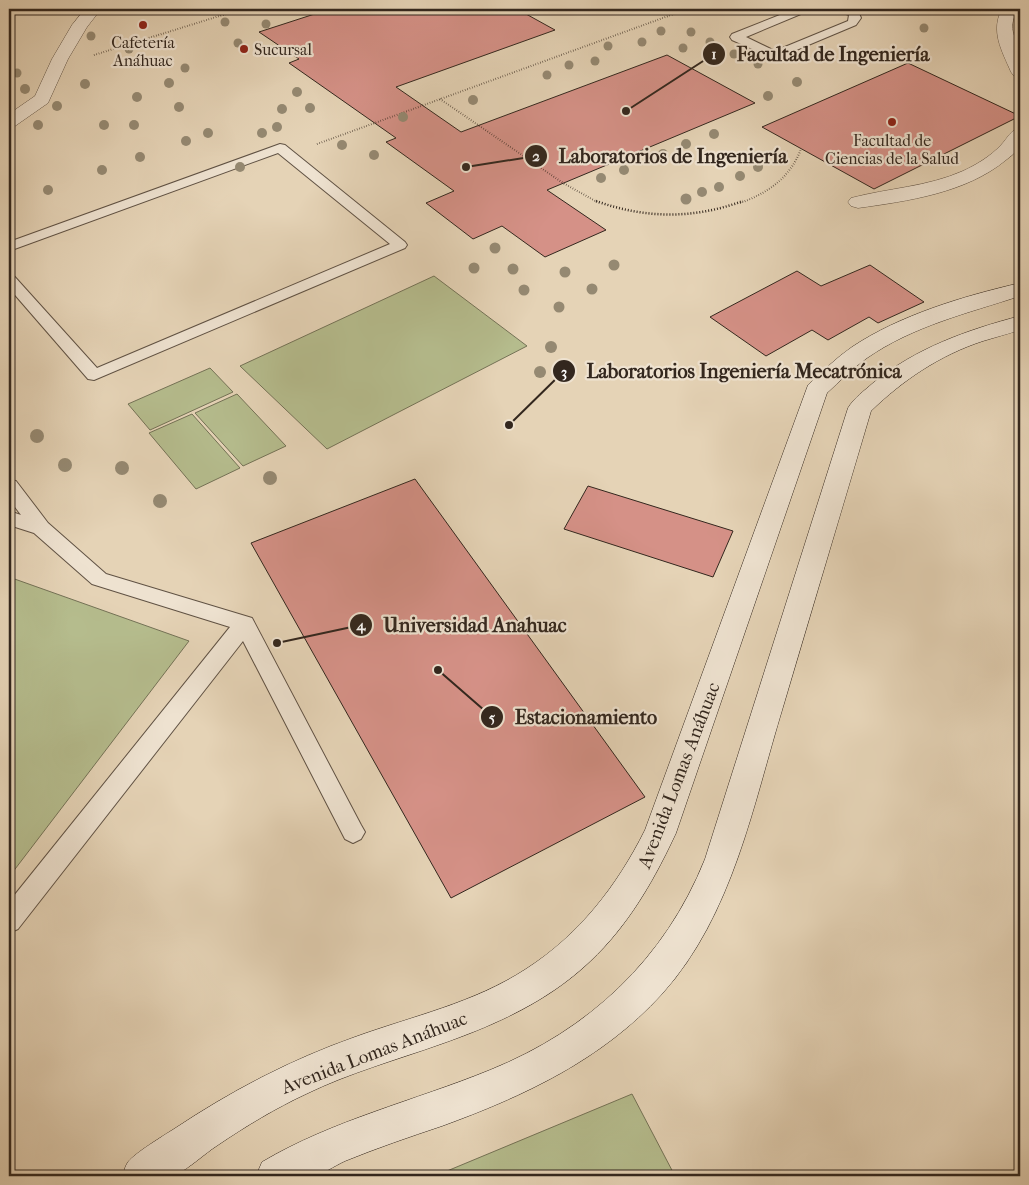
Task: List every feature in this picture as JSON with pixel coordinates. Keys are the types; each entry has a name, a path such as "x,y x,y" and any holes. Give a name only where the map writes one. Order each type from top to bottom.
{"main road":[{"path":"9,122 42,99 80,25 93,9"},
{"path":"1010,9 1005,16 1003,31 1020,72"},
{"path":"858,202 919,192 969,175 1005,151 1020,133"},
{"name":"Avenida Lomas Anáhuac","path":"142,1176 188,1141 252,1101 315,1071 481,1011 516,995 564,962 606,924 628,895 646,865 660,833 816,390 860,352 887,336 945,312 1020,289"},
{"path":"276,1176 340,1144 510,1081 554,1059 593,1034 628,1004 660,970 686,934 706,896 722,859 860,408 877,391 922,359 974,337 1020,323"}],"lane":[{"path":"804,9 736,37 775,55 852,23 855,18 854,14 842,9"},
{"path":"9,246 280,148 400,245 94,375 9,279"},
{"path":"9,486 42,528 99,579 245,624 353,832"},
{"path":"9,518 42,528"},
{"path":"9,921 245,624"}],"path":[{"path":"57,67 242,9"},
{"path":"288,155 682,11"},
{"path":"440,99 575,191 603,205 666,217 724,208 765,192 789,174 797,164 801,149"}],"green space":[{"path":"434,276 527,346 327,449 240,366"},
{"path":"210,368 233,392 150,430 128,404"},
{"path":"237,394 286,446 243,466 195,413"},
{"path":"192,414 240,468 196,489 149,433"},
{"path":"9,577 189,641 9,877"},
{"path":"632,1094 675,1176 435,1176"}],"building":[{"path":"330,9 517,9 555,30 396,87 461,132 667,55 755,103 547,190 606,230 545,257 502,226 473,239 426,203 454,191 386,142 396,138 289,63 299,59 259,32"},
{"name":"Facultad de Ciencias de la Salud","path":"908,63 1020,116 874,189 762,127"},
{"path":"870,265 924,302 878,323 869,317 828,340 812,330 766,356 710,317 797,271 821,286"},
{"path":"415,479 645,797 451,898 251,543"},
{"path":"588,486 733,531 713,577 564,529"}],"place":[{"name":"Cafetería Anáhuac","path":"143,25"},
{"name":"Sucursal","path":"244,49"},
{"name":"Facultad de Ingeniería","path":"626,111"},
{"name":"Facultad de Ciencias de la Salud","path":"892,122"},
{"name":"Laboratorios de Ingeniería","path":"466,167"},
{"name":"Laboratorios Ingeniería Mecatrónica","path":"509,425"},
{"name":"Universidad Anahuac","path":"277,643"},
{"name":"Estacionamiento","path":"438,670"}]}
